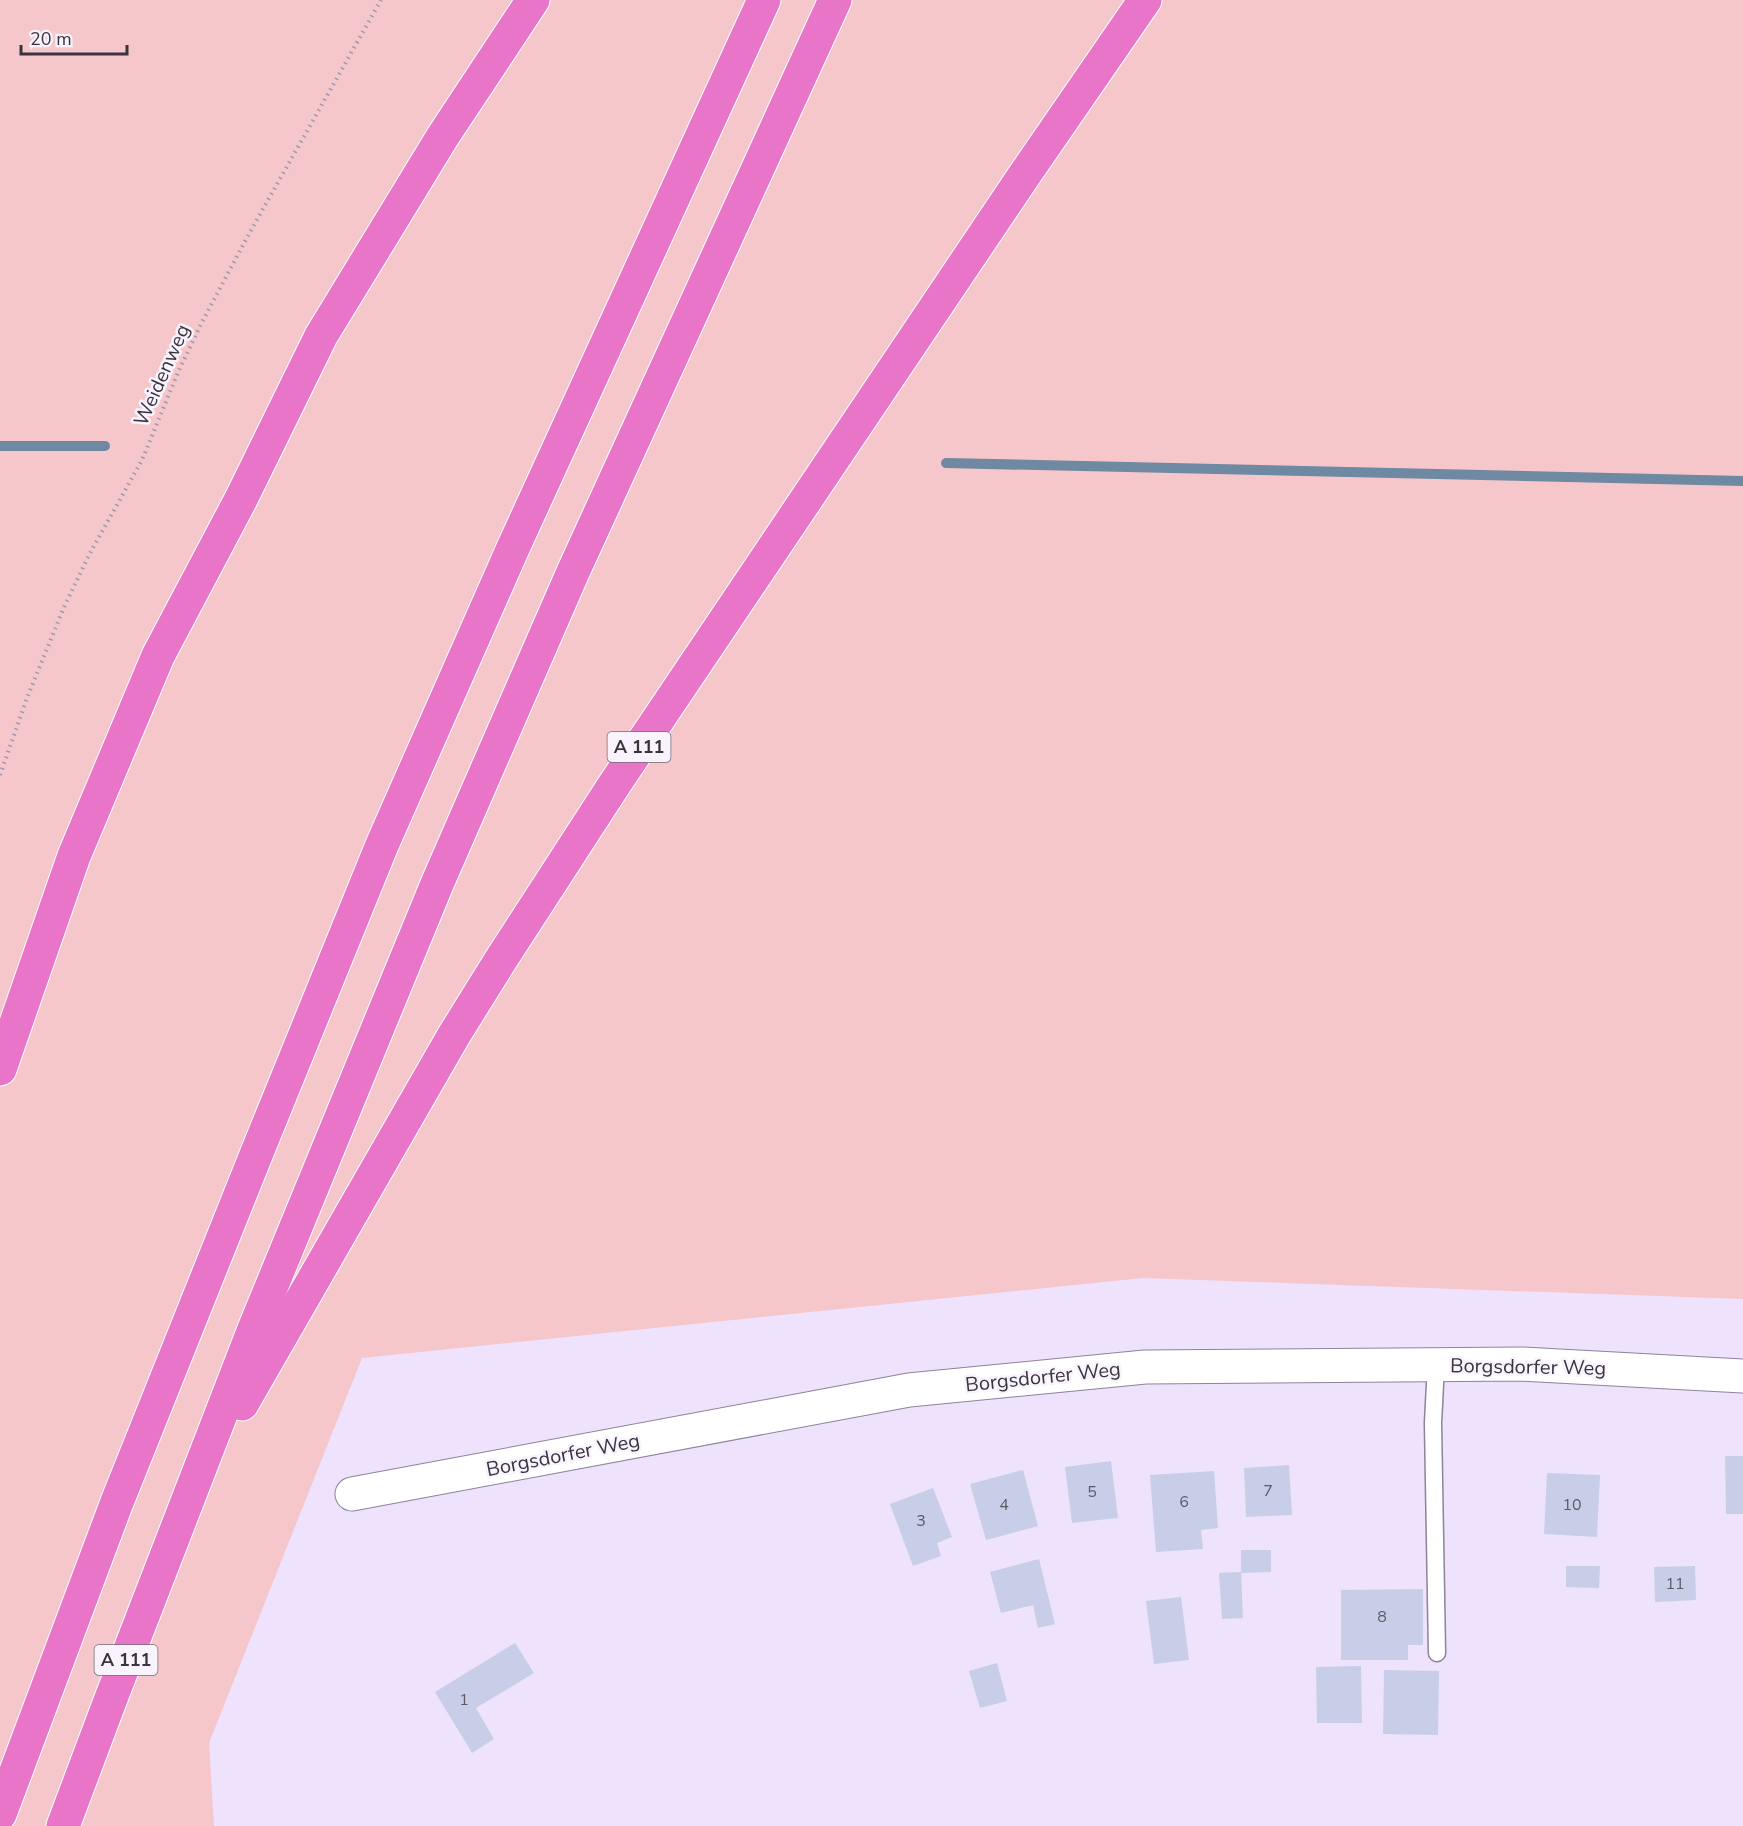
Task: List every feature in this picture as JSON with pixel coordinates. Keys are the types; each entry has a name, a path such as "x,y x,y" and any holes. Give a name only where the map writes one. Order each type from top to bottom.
{"highway":[{"path":"0,1069 74,856 158,656 241,499 321,336 443,136 533,0"},
{"path":"0,1814 122,1491 382,845 513,548 764,0"},
{"path":"191,1494 312,1184 442,873 573,572 835,0"},
{"name":"A 111","path":"63,1826 191,1494 419,1096 500,961 627,766 1016,187 1145,0"}],"street":[{"name":"Borgsdorfer Weg","path":"352,1494 909,1390 1145,1367 1522,1364 1743,1376"}],"lane":[{"path":"1436,1365 1433,1423 1437,1653"}],"path":[{"name":"Weidenweg","path":"0,776 27,698 64,607 89,555 142,460 179,370 202,322 381,0"}],"shaded area":[{"path":"0,0 1743,0 1743,1299 1143,1278 362,1358 209,1743 214,1826 0,1826"}],"building":[{"path":"1725,1456 1743,1456 1743,1514 1726,1514"},
{"path":"1111,1461 1118,1518 1072,1523 1065,1467"},
{"path":"1289,1465 1292,1515 1246,1517 1244,1468"},
{"path":"1023,1470 1038,1526 986,1540 970,1484"},
{"path":"1214,1471 1218,1528 1201,1530 1203,1549 1156,1552 1150,1475"},
{"path":"1547,1473 1600,1475 1597,1537 1544,1534"},
{"path":"933,1488 952,1537 937,1543 941,1556 913,1566 890,1504"},
{"path":"1241,1550 1271,1550 1271,1572 1241,1573"},
{"path":"1039,1559 1055,1624 1038,1628 1033,1605 1001,1613 990,1572"},
{"path":"1566,1566 1600,1566 1599,1588 1566,1587"},
{"path":"1695,1566 1696,1600 1655,1602 1654,1567"},
{"path":"1241,1572 1243,1618 1222,1619 1219,1573"},
{"path":"1423,1589 1423,1645 1408,1645 1408,1660 1341,1660 1341,1590"},
{"path":"1181,1597 1189,1660 1154,1664 1146,1601"},
{"path":"515,1643 534,1673 476,1708 494,1739 472,1753 435,1692"},
{"path":"997,1663 1007,1701 980,1708 969,1671"},
{"path":"1361,1666 1362,1723 1317,1723 1316,1667"},
{"path":"1384,1670 1439,1671 1438,1735 1383,1734"}],"waterway":[{"path":"0,446 105,446"},
{"path":"946,463 1743,481"}]}
